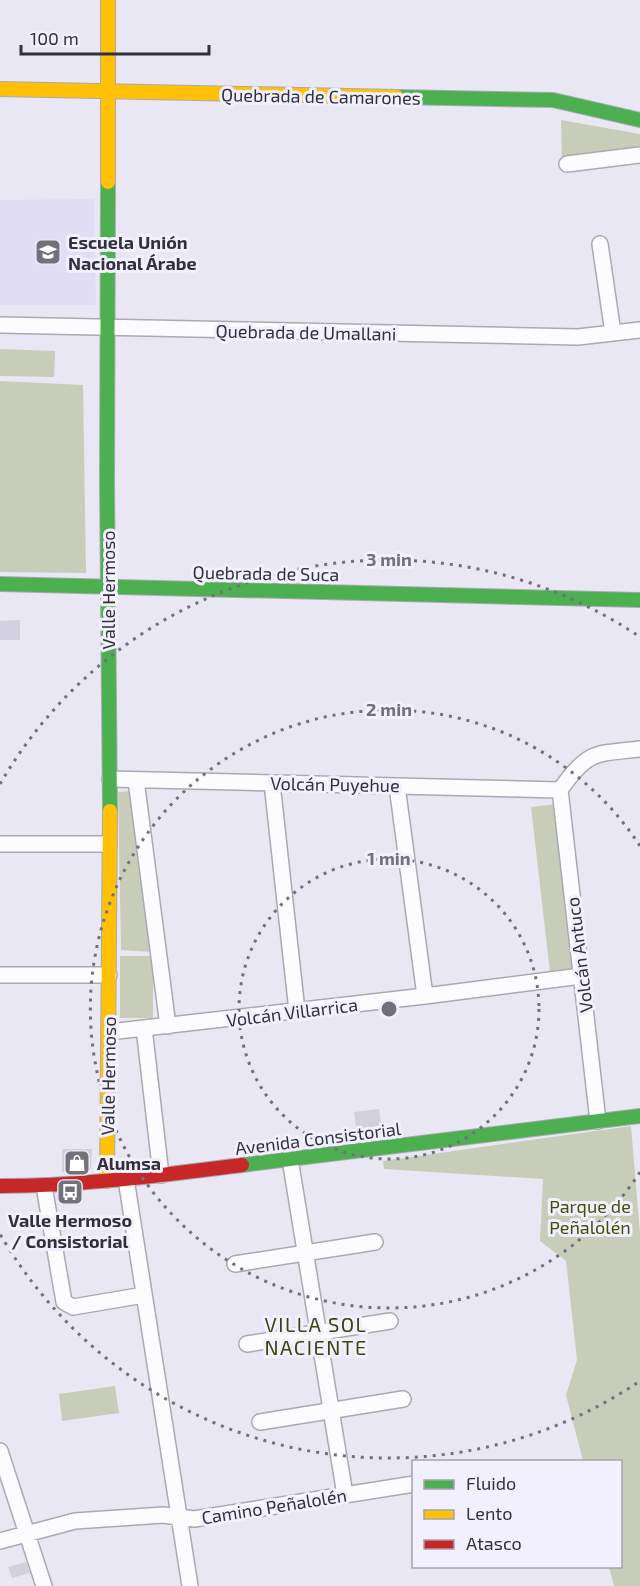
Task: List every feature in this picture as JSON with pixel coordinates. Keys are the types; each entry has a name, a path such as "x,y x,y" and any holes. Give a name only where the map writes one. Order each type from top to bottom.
{"street":[{"name":"Valle Hermoso","path":"107,1181 110,779 107,328 108,0"},
{"name":"Quebrada de Camarones","path":"0,89 553,100 640,120"},
{"path":"567,164 640,155"},
{"path":"600,244 613,333"},
{"name":"Quebrada de Umallani","path":"0,325 578,337 640,330"},
{"name":"Quebrada de Suca","path":"0,584 640,600"},
{"path":"560,789 581,763 595,754 640,748"},
{"name":"Volcán Puyehue","path":"110,779 560,789"},
{"path":"136,780 168,1026"},
{"path":"272,783 297,1011"},
{"path":"397,786 425,996"},
{"name":"Volcán Antuco","path":"560,789 598,1121"},
{"path":"0,844 109,844"},
{"path":"0,975 109,975"},
{"name":"Volcán Villarrica","path":"109,1032 581,976"},
{"name":"Valle Hermoso","path":"144,1028 161,1175"},
{"name":"Avenida Consistorial","path":"0,1186 126,1179 640,1116"},
{"path":"290,1159 345,1495"},
{"path":"126,1179 190,1586"},
{"path":"44,1185 64,1302 73,1307 144,1295"},
{"path":"235,1264 375,1242"},
{"path":"247,1344 390,1321"},
{"path":"260,1422 403,1399"},
{"path":"0,1450 44,1586"},
{"name":"Camino Peñalolén","path":"0,1541 75,1521 163,1515 194,1520 412,1484"}],"shaded area":[{"name":"Escuela Unión Nacional Árabe","path":"94,199 96,305 0,305 0,200"}],"green space":[{"path":"561,120 640,134 640,150 562,161"},
{"path":"0,349 55,351 54,377 0,376"},
{"path":"0,381 83,385 86,573 0,572"},
{"path":"132,791 153,952 121,950 118,792"},
{"path":"556,804 575,970 550,972 531,807"},
{"path":"120,956 153,956 153,1018 120,1018"},
{"name":"Parque de Peñalolén","path":"631,1126 640,1233 640,1586 614,1586 609,1568 622,1568 622,1460 583,1460 566,1395 577,1360 566,1261 540,1241 543,1179 384,1169 383,1161"},
{"path":"115,1386 119,1413 62,1421 59,1394"}],"building":[{"path":"20,620 20,640 0,640 0,621"},
{"path":"379,1109 382,1131 357,1134 354,1112"},
{"name":"Alumsa","path":"62,1149 92,1149 91,1169 62,1172"},
{"path":"26,1562 30,1573 12,1578 8,1567"}],"traffic: fast":[{"path":"397,97 553,100 640,120"},
{"path":"108,182 107,482 110,811"},
{"path":"0,584 640,600"},
{"path":"242,1165 640,1116"}],"traffic: slow":[{"path":"108,0 108,182"},
{"path":"0,89 397,97"},
{"path":"107,1181 110,811"}],"traffic: jam":[{"path":"0,1186 91,1182 242,1165"}],"place":[{"name":"Escuela Unión Nacional Árabe","path":"48,252"},
{"name":"Alumsa","path":"77,1163"},
{"name":"Valle Hermoso / Consistorial","path":"70,1192"}],"district":[{"name":"VILLA SOL NACIENTE","path":"316,1336"}]}
